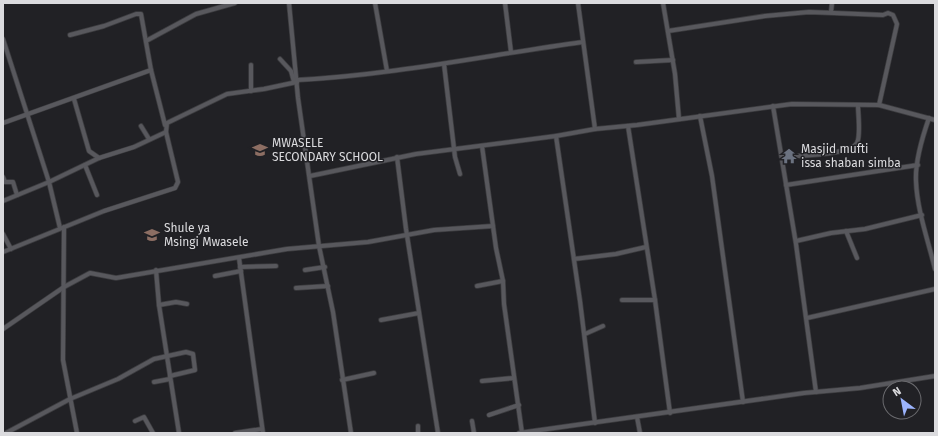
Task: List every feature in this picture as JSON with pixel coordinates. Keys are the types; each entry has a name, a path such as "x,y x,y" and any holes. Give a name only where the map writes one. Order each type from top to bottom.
{"street":[{"path":"146,41 196,14 236,3"},
{"path":"290,3 296,81 319,246 325,267 351,433"},
{"path":"375,3 387,71"},
{"path":"505,3 511,52"},
{"path":"578,3 595,129"},
{"path":"664,3 673,60 679,120"},
{"path":"831,12 832,3"},
{"path":"668,31 765,16 831,12 883,15 888,12 896,18 897,24 879,105"},
{"path":"3,252 62,227 176,186 176,171 151,70 143,20 139,13 104,26 70,35"},
{"path":"3,39 62,227 64,287 63,360 77,433"},
{"path":"165,125 222,96 296,81 324,79 444,64 511,52 583,42"},
{"path":"3,57 9,55"},
{"path":"280,59 291,71 296,81"},
{"path":"636,62 673,60"},
{"path":"251,64 252,91"},
{"path":"444,64 454,149 460,174"},
{"path":"3,123 74,99 151,70"},
{"path":"74,99 89,151 99,158"},
{"path":"310,176 397,157 556,136 595,129 679,120 773,106 811,104 879,105 935,120"},
{"path":"782,157 829,153 851,148 857,143 859,138 858,105"},
{"path":"773,106 796,242 816,392"},
{"path":"700,116 712,176 743,402"},
{"path":"928,118 922,138 916,180 922,215 935,268"},
{"path":"141,126 149,139"},
{"path":"628,126 655,300 670,413"},
{"path":"3,201 49,182 99,158 119,152 166,132"},
{"path":"556,136 585,334 595,423"},
{"path":"482,146 493,226 503,281 504,304 519,405 521,433 816,392 860,388 935,376"},
{"path":"397,157 406,235 438,433"},
{"path":"85,165 97,195"},
{"path":"786,185 918,165"},
{"path":"3,177 6,182 13,182 17,195"},
{"path":"796,242 824,234 866,229 922,215"},
{"path":"3,329 64,287 91,272 116,278 156,270 319,246 368,242 434,230 493,226"},
{"path":"846,231 857,258"},
{"path":"3,234 11,248"},
{"path":"574,259 616,254 646,247"},
{"path":"235,433 262,431 239,258"},
{"path":"215,276 241,269 276,266"},
{"path":"305,270 325,267"},
{"path":"156,270 159,305 179,432 173,433"},
{"path":"477,286 503,281"},
{"path":"296,288 328,286"},
{"path":"807,318 935,289"},
{"path":"622,300 655,300"},
{"path":"159,305 176,302 187,304"},
{"path":"382,320 419,313"},
{"path":"585,334 603,326"},
{"path":"6,433 70,399 111,383 142,365 167,355 190,353 194,356 196,364 194,370 154,382"},
{"path":"342,380 374,373"},
{"path":"482,382 514,378"},
{"path":"489,415 519,405"},
{"path":"637,417 640,433"},
{"path":"135,420 144,418 153,433"},
{"path":"472,421 474,433"},
{"path":"418,426 418,433"}],"place":[{"name":"MWASELE SECONDARY SCHOOL","path":"260,150"},
{"name":"Masjid mufti issa shaban simba","path":"789,156"},
{"name":"Shule ya Msingi Mwasele","path":"152,235"}]}
